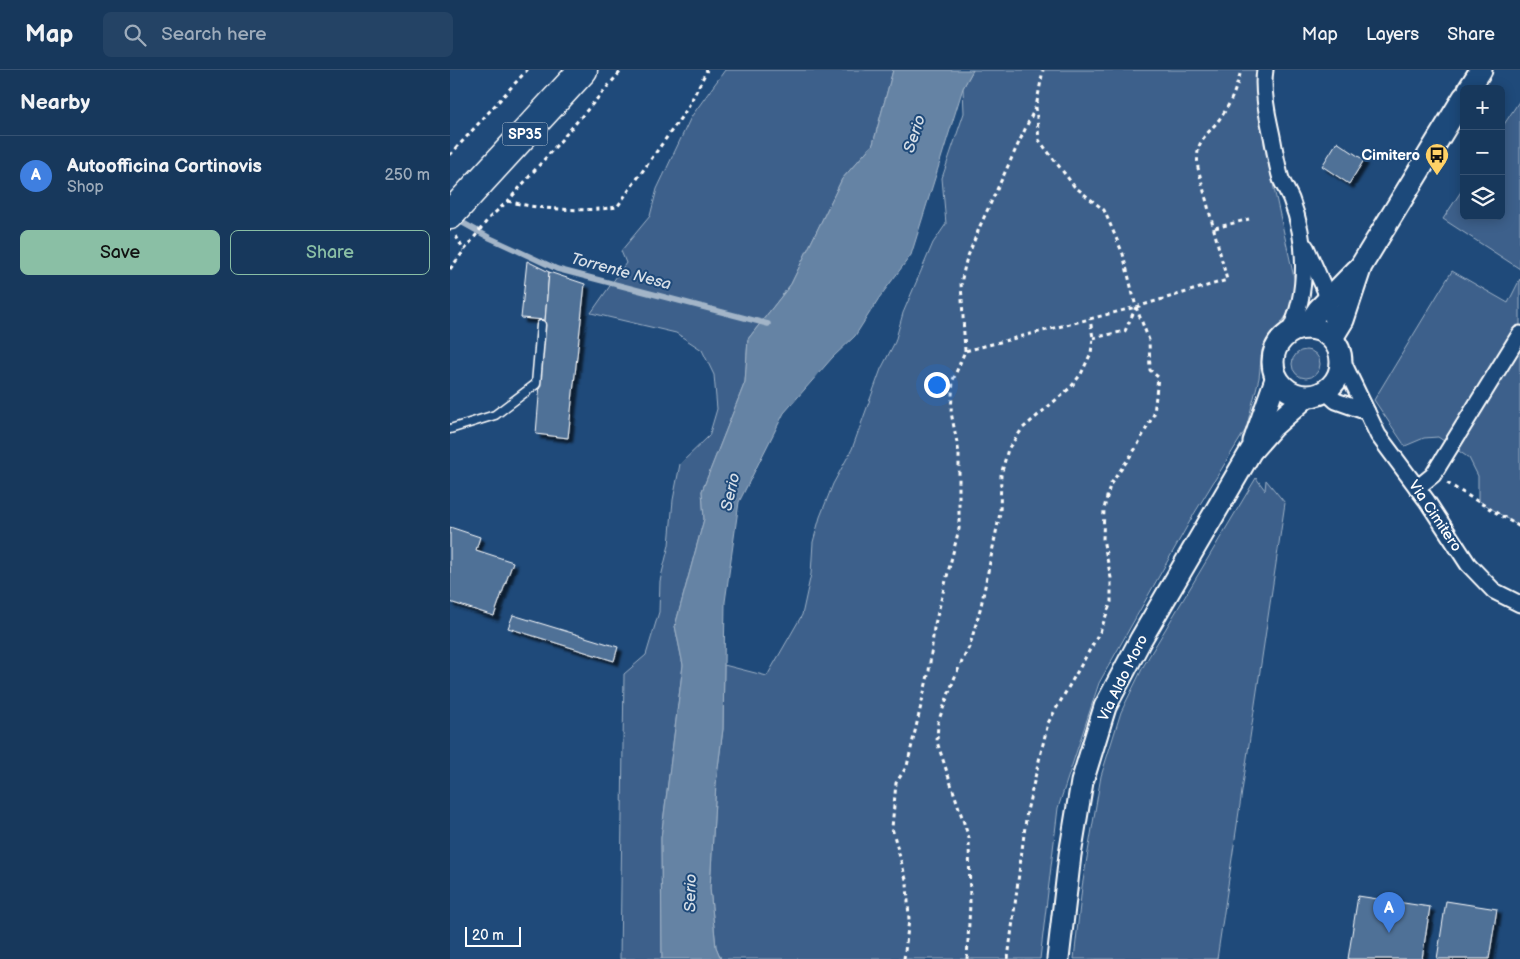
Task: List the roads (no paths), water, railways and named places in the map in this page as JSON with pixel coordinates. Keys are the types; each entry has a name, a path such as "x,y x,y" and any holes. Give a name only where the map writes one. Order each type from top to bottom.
{"highway":[{"name":"SP35","path":"458,216 583,70"}],"street":[{"path":"1266,70 1266,109 1281,177 1291,200 1299,229 1303,260 1303,286 1298,315 1298,330 1320,330 1335,340 1361,266 1460,104"},
{"path":"1472,85 1481,70"},
{"name":"Via Cimitero","path":"1299,229 1326,295 1335,340 1378,435 1417,488 1468,564 1494,590 1520,604"},
{"name":"Via Aldo Moro","path":"1251,451 1276,379 1272,362 1276,345 1298,330 1326,295 1361,266"},
{"path":"1417,488 1433,475 1520,334"},
{"name":"Via Aldo Moro","path":"1058,959 1070,855 1082,782 1105,707 1140,638 1251,451 1273,426 1337,380 1341,365 1335,340"},
{"path":"1276,379 1288,392 1316,394 1367,412"}],"lane":[{"path":"450,430 495,415 536,384 541,325"}],"water":[{"name":"Serio","path":"893,70 973,70 963,88 911,255 879,298 855,336 832,358 784,413 739,502 725,602 723,729 716,783 710,888 716,947 721,959 662,959 661,838 683,665 675,626 704,519 702,491 745,382 748,339 791,284 842,179 873,144"}],"waterway":[{"name":"Torrente Nesa","path":"456,219 490,238 557,269 768,324"}],"place":[{"name":"Cimitero","path":"1437,176"},
{"name":"Autoofficina Cortinovis","path":"1389,933"}]}
